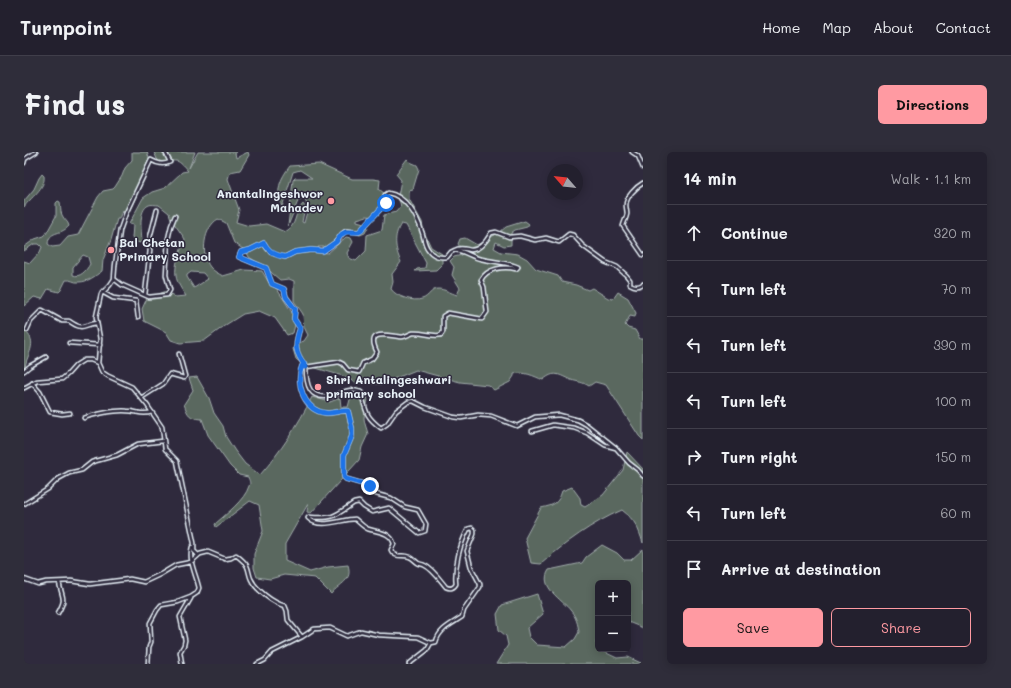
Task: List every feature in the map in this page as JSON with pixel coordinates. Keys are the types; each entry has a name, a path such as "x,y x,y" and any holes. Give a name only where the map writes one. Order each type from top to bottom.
{"street":[{"path":"24,163 25,159 36,152"},
{"path":"165,152 170,162 166,164 158,164 152,160 126,213 120,230 114,279 102,292 96,317 100,345 98,363 102,372 132,387 162,427 165,449 177,461 194,543 194,551 198,555 200,554"},
{"path":"632,152 638,156 643,168"},
{"path":"643,183 633,190 626,203 626,219 623,224 643,255"},
{"path":"643,284 634,287 630,284 630,280 626,274 618,267 605,262 583,246 573,234 569,234 559,242 546,238 536,240 520,236 509,237 496,232 491,233 486,241 473,250 458,248 451,252 447,257 437,257 428,251 421,229 410,208 394,194 388,193 385,195 386,203 359,232 346,232 342,234 336,242 323,251 311,250 295,252 285,257 274,255 264,243 250,250 241,252 239,257 266,268 272,284 284,289 286,297 295,309 294,319 300,328 295,342 298,355 306,367 307,387 312,393 319,396 331,396 346,390 361,392 368,416 381,428 387,424 396,411 408,402 413,401 453,417 461,418 478,414 491,416 517,426 535,417 559,415 587,424 616,448 643,476"},
{"path":"145,294 150,250 148,241 157,210"},
{"path":"114,279 122,285 153,297 167,295 170,290 166,275 168,239 175,216"},
{"path":"409,664 427,650 431,643 436,642 437,636 442,630 462,617 464,610 480,587 480,584 471,567 467,551 474,534 474,530 472,528 468,529 460,547 456,584 454,587 446,588 443,582 424,565 416,562 413,558 407,556 395,556 391,550 394,544 393,539 386,534 366,529 355,519 320,523 310,520 308,517 324,518 337,515 354,503 360,502 364,507 372,512 389,508 419,533 425,531 426,524 418,510 405,507 391,498 376,494 370,486 346,479 344,477 344,455 352,436 352,428 348,411 325,413 310,406 304,399 300,385 299,372 302,366 306,367 339,362 348,370 359,372 363,363 372,359 376,352 373,345 374,339 380,334 403,337 414,333 433,336 441,335 444,332 443,316 448,313 482,319 487,312 484,288 481,280 483,277 491,270 498,268 516,269 518,267 497,261 481,259 466,252 454,250"},
{"path":"102,292 113,298 136,301 138,317"},
{"path":"27,330 31,321 42,310 62,321 69,321 76,326 85,326 92,323 97,323"},
{"path":"69,343 100,345"},
{"path":"141,398 163,384 170,374 184,378 185,376 179,354"},
{"path":"24,371 30,366 46,358"},
{"path":"24,388 32,383 47,379 62,379 76,365 84,360 91,360 98,363"},
{"path":"32,383 40,392 50,412 62,414 70,413"},
{"path":"84,418 122,411 146,414 152,412"},
{"path":"532,431 553,425 574,428 587,433 605,445 616,448"},
{"path":"24,504 48,489 62,476 82,470 92,462 117,455 138,444 163,441"},
{"path":"148,664 149,647 151,642 150,623 157,610 161,605 178,602 191,597 199,588 190,554 194,543"},
{"path":"24,579 38,584 46,582 71,581 90,584 130,579 144,582 176,565 191,562 200,554 208,552 225,559 236,555 247,566 251,579 260,590 268,598 284,606 287,610 288,620 302,637"},
{"path":"58,613 62,607 63,600 59,582"},
{"path":"182,664 180,652 185,640 180,617 191,597"},
{"path":"257,664 265,660 272,652 302,637 314,629 330,628 347,636 361,631 379,635 418,638 431,643"}],"green space":[{"path":"132,152 147,152 150,161 147,172 128,214 122,211 119,219 117,219 103,260 102,271 85,281 77,282 66,280 59,292 48,289 42,299 34,297 24,306 24,261 30,263 40,252 42,247 39,244 34,244 24,251 24,247 35,239 46,234 56,216 56,203 58,201 60,202 61,213 69,226 50,237 48,244 52,247 60,246 68,237 78,235 98,197 103,191 113,189 115,187 125,168 132,160","holes":["83,255 88,257 90,264 87,269 78,276 73,275 73,267"]},
{"path":"154,152 195,152 189,168 198,152 237,152 235,153 236,158 248,152 249,155 240,170 230,172 228,179 239,210 236,222 249,226 266,224 285,232 294,223 303,204 305,207 302,222 304,223 308,208 305,199 303,198 298,201 288,226 293,180 295,178 312,178 300,170 293,172 282,207 279,190 281,180 290,166 319,164 352,179 380,180 379,189 385,194 386,202 383,210 375,217 367,216 357,219 357,221 364,223 368,227 365,233 360,235 348,231 338,236 327,247 318,247 320,252 328,253 346,237 351,238 353,242 347,253 349,258 356,261 366,251 367,235 382,230 384,215 396,212 401,206 398,196 401,180 396,174 407,159 417,165 419,169 413,189 409,190 409,199 422,222 424,232 431,247 442,254 442,264 436,270 415,271 417,269 425,268 426,263 406,225 401,224 398,229 396,243 397,252 401,262 392,274 393,282 391,289 393,292 401,296 414,300 419,300 426,297 436,289 445,290 457,295 460,288 452,275 454,267 450,261 454,257 462,255 462,250 458,244 460,239 465,238 477,245 506,227 525,221 529,224 527,227 515,230 511,233 511,245 504,246 496,242 494,248 501,252 518,254 527,259 536,269 558,276 562,282 576,285 588,290 592,288 608,298 613,299 618,292 628,298 636,313 635,317 630,316 625,325 628,328 635,330 640,339 643,339 643,440 606,385 595,382 589,386 557,374 551,375 543,380 529,374 518,373 514,374 510,382 494,390 488,385 460,382 416,370 381,384 356,383 343,376 302,364 296,359 293,349 295,344 304,341 308,335 304,327 303,314 294,301 294,281 289,279 280,280 266,268 249,257 246,251 234,243 226,223 218,219 209,228 205,241 205,255 210,267 223,276 244,270 262,271 269,283 277,289 293,314 295,325 293,333 287,335 275,318 259,311 243,314 204,341 180,343 171,340 166,332 144,321 142,309 147,298 167,291 175,297 186,296 177,281 176,276 178,257 185,239 171,219 169,213 159,205 149,205 143,212 141,222 142,243 135,242 132,238 133,225 129,224 143,198 152,192 165,188 182,172 188,171 176,161 161,163 157,159","holes":["191,272 203,273 208,279 194,288 187,275"]},
{"path":"42,174 44,176 43,185 24,207 24,201 34,189"},
{"path":"24,331 30,337 32,343 24,369"},
{"path":"197,377 209,398 214,413 223,426 226,437 235,451 245,464 260,475 289,438 312,397 330,402 340,398 341,407 348,407 351,396 357,387 366,394 368,401 364,422 368,434 362,447 359,460 311,513 307,512 308,504 285,544 285,561 310,572 328,567 348,565 349,575 345,581 331,594 315,578 284,575 270,579 257,577 254,568 254,554 263,531 259,505 250,501 216,527 215,524 243,497 250,483 248,477 239,475 230,466 208,435 202,419 192,417 187,411 184,404 193,390 189,378"},
{"path":"627,452 643,469 643,543 636,525 622,510 600,521 580,534 541,564 531,563 525,538 541,508 555,503 559,499 562,491 572,487 580,498 581,505 585,507 603,495 623,470"},
{"path":"602,545 617,553 624,560 631,560 643,549 643,628 631,623 631,580 595,580 595,652 604,652 617,658 628,657 643,664 496,664 508,645 506,636 499,630 497,614 502,605 537,594 543,614 527,628 529,637 537,645 566,647 575,639 579,632 575,618 567,606 552,592 546,576 549,570 582,563 586,557"}],"place":[{"name":"Anantalingeshwor Mahadev","path":"331,201"},
{"name":"Bal Chetan Primary School","path":"111,250"},
{"name":"Shri Antalingeshwari primary school","path":"318,387"}],"route":[{"path":"370,486 346,479 344,477 344,455 350,444 352,436 352,428 348,411 343,410 333,413 325,413 310,406 304,399 300,385 299,372 302,366 306,367 298,355 295,342 300,328 294,319 295,309 286,297 284,289 272,284 270,275 266,268 239,257 241,252 250,250 264,243 274,255 285,257 295,252 311,250 323,251 336,242 342,234 346,232 359,232 386,203"}]}
